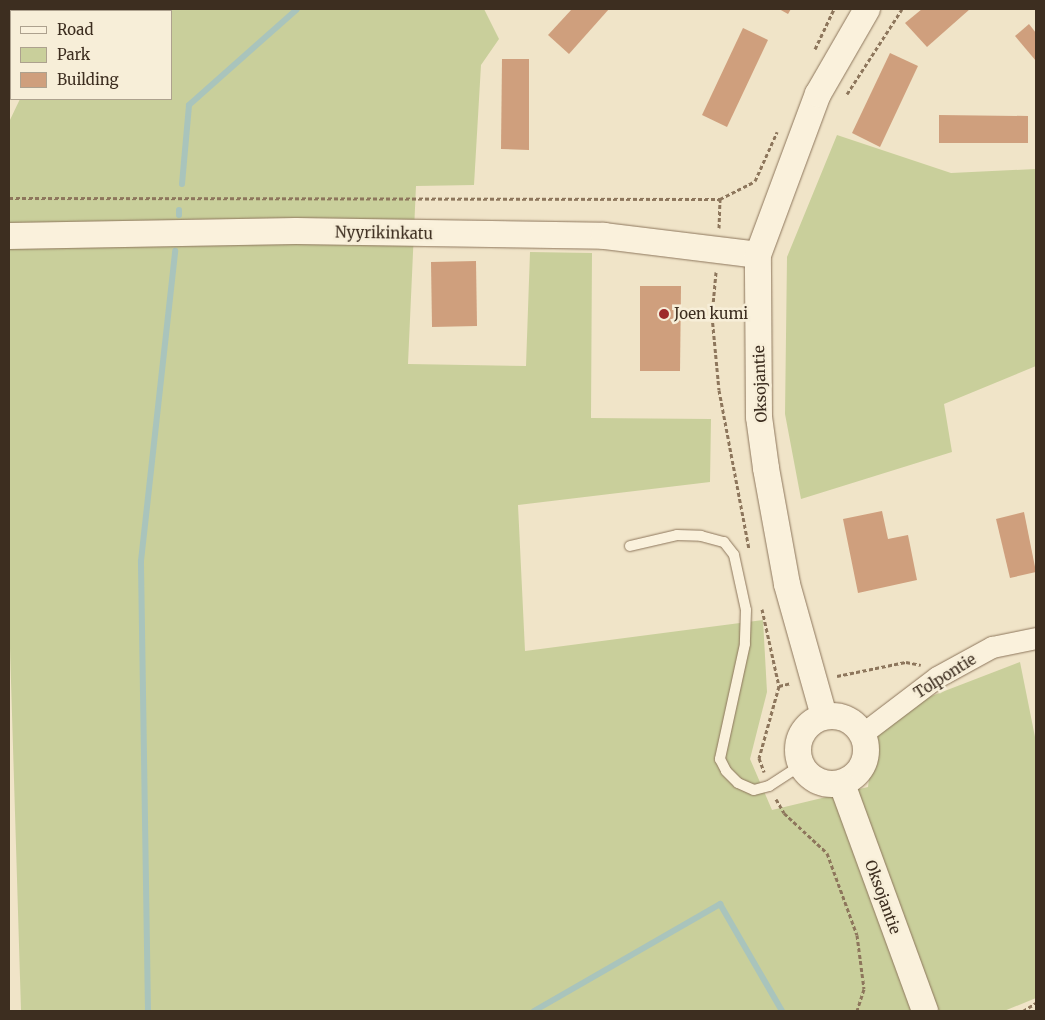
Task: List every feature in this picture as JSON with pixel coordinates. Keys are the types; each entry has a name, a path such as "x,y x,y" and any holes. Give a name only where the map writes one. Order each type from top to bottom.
{"street":[{"name":"Oksojantie","path":"824,716 787,584 759,417 758,255 818,94 867,9"},
{"name":"Nyyrikinkatu","path":"9,236 296,231 604,236 758,255"},
{"name":"Tolpontie","path":"862,734 937,677 992,647 1036,638"},
{"path":"824,716 846,719 862,734 866,754 864,764 851,779 842,784 820,783 810,778 800,765 797,748 800,737 805,728 824,716"},
{"name":"Oksojantie","path":"842,784 925,1011"}],"lane":[{"path":"630,546 677,535 701,536 724,542 734,555 746,610 745,644 720,759 726,771 738,782 754,790 769,786 800,765"}],"path":[{"path":"813,54 834,9"},
{"path":"9,198 720,199 755,181 780,126"},
{"path":"720,199 712,316 719,390 750,551"},
{"path":"760,598 778,686 759,758 769,786 784,813 827,853 857,935 864,989 857,1011"},
{"path":"778,686 906,662 921,664 937,677"},
{"path":"1023,1011 1036,1002"}],"green space":[{"path":"484,9 499,39 481,65 474,185 416,186 408,364 526,366 530,252 592,253 591,418 711,419 710,482 518,505 525,651 763,620 767,692 750,759 772,810 868,787 877,717 1020,662 1036,742 1036,998 1004,1011 21,1011 9,615 9,122 20,100 172,100 172,10 64,10"},
{"path":"837,135 951,173 1036,169 1036,366 944,404 952,452 801,499 785,414 787,257"}],"building":[{"path":"9,9 22,9 10,10 9,37"},
{"path":"572,9 609,9 569,54 548,35"},
{"path":"779,9 791,9 788,14"},
{"path":"922,9 970,9 927,47 905,23"},
{"path":"1029,24 1036,33 1036,61 1015,36"},
{"path":"743,28 768,40 727,127 702,115"},
{"path":"890,53 918,66 880,147 852,133"},
{"path":"502,59 529,59 529,150 501,149"},
{"path":"939,115 1028,116 1028,143 939,143"},
{"path":"476,261 477,326 432,327 431,262"},
{"path":"640,286 681,286 680,371 640,371"},
{"path":"882,511 888,539 908,535 917,580 858,593 843,519"},
{"path":"1024,512 1036,572 1010,578 996,519"}],"waterway":[{"path":"182,184 189,105 297,9"},
{"path":"179,210 179,215"},
{"path":"148,1011 141,561 175,251"},
{"path":"534,1011 720,904 782,1011"}],"place":[{"name":"Joen kumi","path":"664,314"}]}
